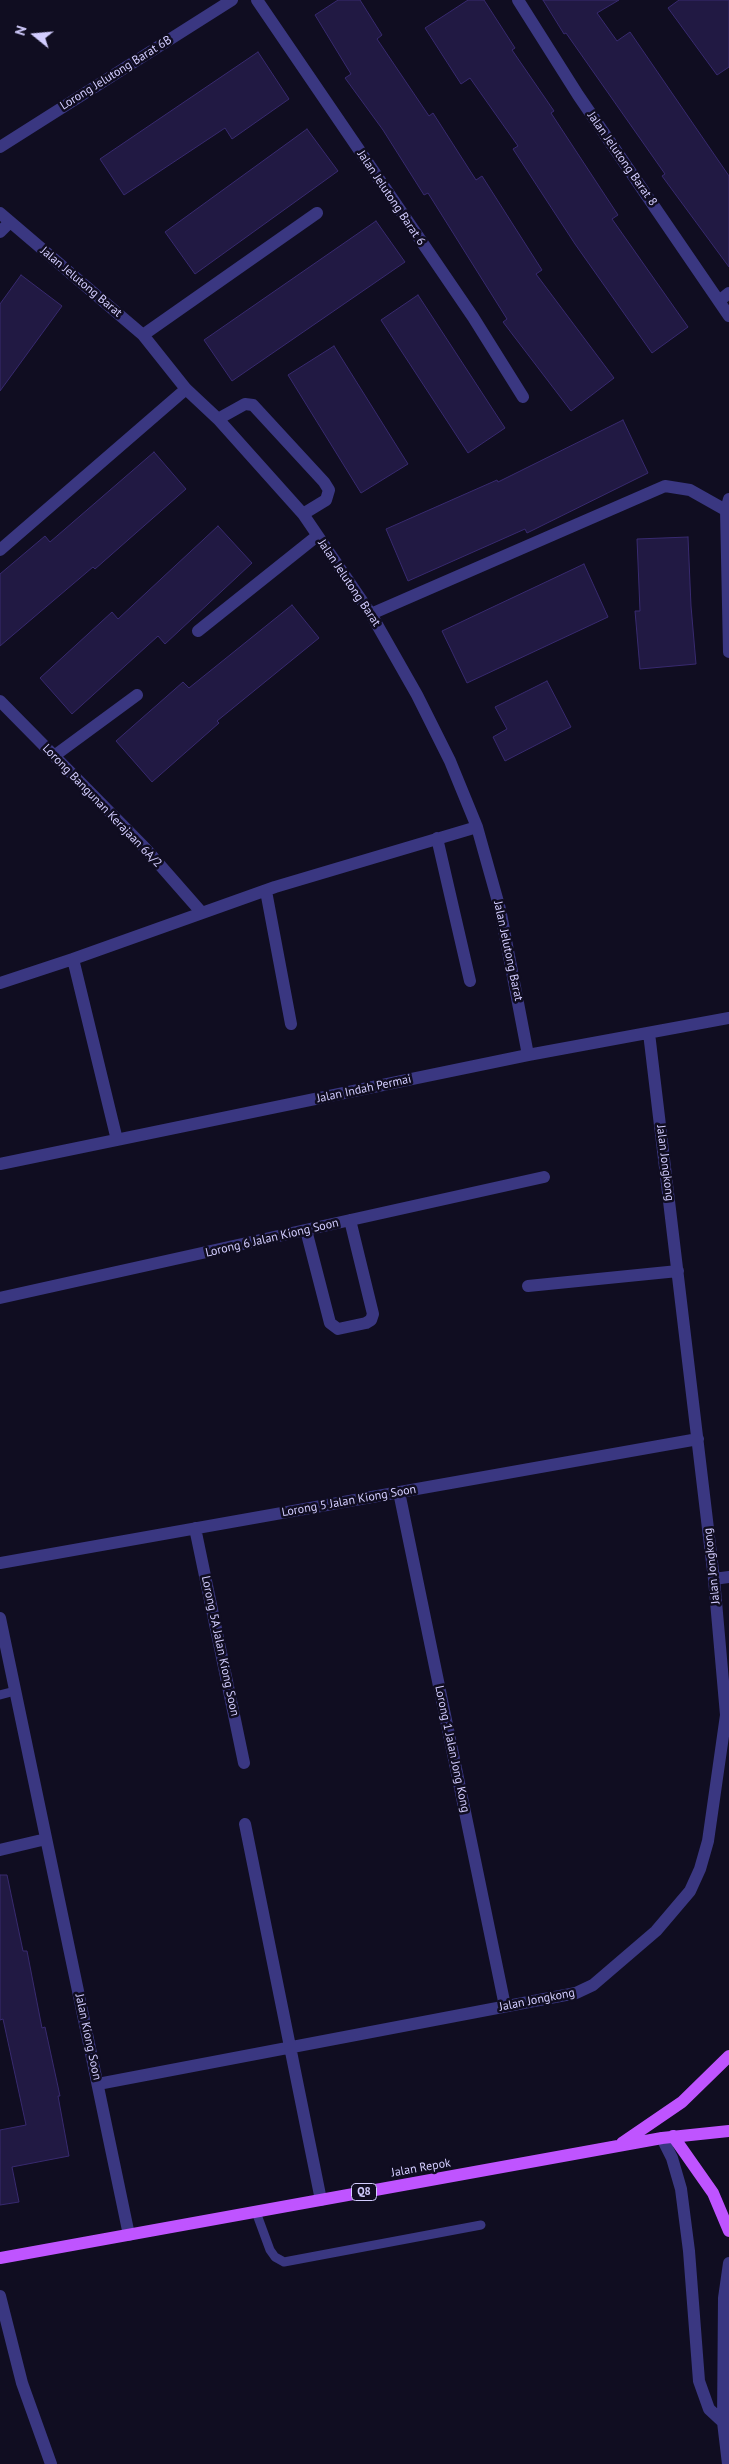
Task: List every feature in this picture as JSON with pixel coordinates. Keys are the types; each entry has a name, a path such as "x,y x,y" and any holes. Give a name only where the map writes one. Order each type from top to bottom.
{"main road":[{"path":"618,2146 682,2102 729,2056"},
{"name":"Jalan Repok","path":"0,2258 668,2137 729,2131"},
{"path":"668,2137 712,2192 729,2231"}],"street":[{"name":"Lorong Jelutong Barat 6B","path":"0,147 232,0"},
{"name":"Jalan Jelutong Barat 6","path":"257,0 473,317 523,397"},
{"name":"Jalan Jelutong Barat 8","path":"518,0 578,95 724,297 729,316"},
{"name":"Jalan Jelutong Barat","path":"0,213 143,335 186,389 218,418 303,514 372,614 446,753 477,827 500,909 528,1055"},
{"path":"143,335 317,213"},
{"path":"0,232 10,222"},
{"path":"0,550 186,389"},
{"path":"218,418 245,404 253,405 324,482 329,490 326,500 303,514"},
{"path":"372,614 665,486 690,490 728,507 729,652"},
{"path":"198,631 317,536"},
{"path":"54,756 137,695"},
{"name":"Lorong Bangunan Kerajaan 6A/2","path":"0,701 146,848 202,913"},
{"path":"0,984 266,890 477,827"},
{"path":"436,838 470,981"},
{"path":"266,890 291,1024"},
{"path":"73,959 117,1140"},
{"name":"Jalan Indah Permai","path":"0,1164 528,1055 729,1018"},
{"name":"Jalan Jongkong","path":"98,2084 576,1993 593,1985 656,1931 690,1891 700,1869 708,1841 726,1715 714,1578 649,1033"},
{"name":"Lorong 6 Jalan Kiong Soon","path":"0,1298 544,1177"},
{"path":"306,1230 330,1323 338,1329 366,1323 371,1320 373,1314 350,1220"},
{"path":"528,1286 678,1271"},
{"name":"Lorong 5 Jalan Kiong Soon","path":"0,1563 698,1439"},
{"name":"Lorong 1 Jalan Jong Kong","path":"399,1492 505,2006"},
{"name":"Lorong 5A Jalan Kiong Soon","path":"195,1528 244,1763"},
{"path":"714,1578 729,1577"},
{"name":"Jalan Kiong Soon","path":"0,1618 129,2235"},
{"path":"245,1824 321,2200"},
{"path":"0,1850 46,1839"},
{"path":"668,2137 681,2189 689,2251 699,2381 709,2409 723,2422"},
{"path":"728,2464 723,2422 724,2298 729,2263"},
{"path":"0,2296 22,2383 51,2464"}],"lane":[{"path":"0,1694 15,1691"},
{"path":"256,2212 270,2250 275,2257 284,2262 481,2225"}],"building":[{"path":"338,0 360,0 382,35 377,39 429,116 433,113 476,180 482,176 542,270 536,274 614,378 571,411 503,322 507,319 428,193 424,195 383,130 345,78 351,74 315,15"},
{"path":"468,0 484,0 515,48 512,50 554,111 551,113 618,215 612,219 688,327 652,353 575,244 513,149 518,146 470,78 461,84 425,28"},
{"path":"543,0 619,0 597,13 617,41 630,32 729,176 729,267 662,176 665,174 566,33 564,34"},
{"path":"679,0 729,0 729,67 717,75 668,8"},
{"path":"258,52 289,99 232,139 225,128 124,195 100,159"},
{"path":"307,129 338,171 195,274 165,232"},
{"path":"376,221 405,262 232,381 204,340"},
{"path":"21,275 62,306 0,391 0,304"},
{"path":"418,295 505,428 468,453 381,320"},
{"path":"334,346 408,464 361,493 288,375"},
{"path":"623,420 648,473 527,533 525,529 408,581 386,529 497,480 498,482"},
{"path":"154,452 186,489 95,569 93,567 0,646 0,574 45,536 50,542"},
{"path":"218,526 252,563 165,644 158,636 72,714 40,678 112,612 118,619"},
{"path":"688,537 696,664 640,669 635,611 640,611 637,539"},
{"path":"584,564 608,617 467,683 442,631"},
{"path":"292,605 319,638 217,721 219,723 152,782 116,741 183,682 189,688"},
{"path":"547,681 571,727 505,761 493,737 507,729 495,707"},
{"path":"0,1875 7,1875 23,1951 27,1951 42,2028 45,2027 60,2096 58,2096 69,2156 12,2167 19,2202 0,2205 0,2130 26,2125 3,2019 0,2020"}]}
